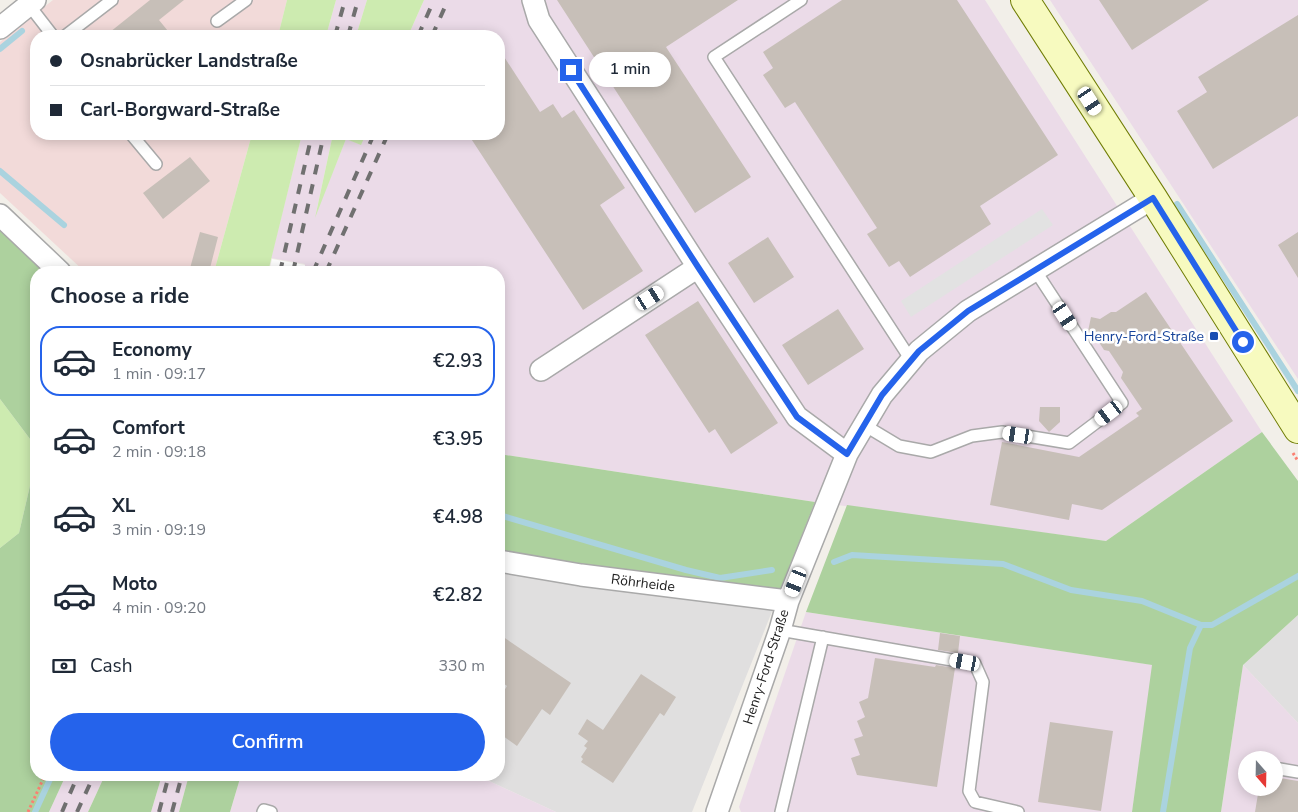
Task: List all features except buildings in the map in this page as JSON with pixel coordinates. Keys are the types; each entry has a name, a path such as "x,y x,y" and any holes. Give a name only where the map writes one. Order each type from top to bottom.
{"street":[{"path":"533,0 539,20 797,417 847,454"},
{"path":"1025,0 1153,198 1298,429"},
{"path":"0,28 32,3"},
{"name":"Henry-Ford-Straße","path":"717,812 780,630 788,601 847,454 882,395 919,351 968,311 1153,198"},
{"path":"0,215 54,266"},
{"path":"541,370 698,267"},
{"name":"Röhrheide","path":"505,562 581,575 788,601"}],"lane":[{"path":"74,30 112,0"},
{"path":"217,21 246,0"},
{"path":"801,0 714,58 911,360"},
{"path":"32,3 49,30"},
{"path":"136,140 156,164"},
{"path":"864,425 899,446 930,452 972,436 1002,432 1069,443 1122,404 1035,270"},
{"path":"780,630 975,664 983,682 969,791 976,802 1018,812"},
{"path":"781,812 823,637"},
{"path":"1283,770 1298,772"},
{"path":"263,812 264,810 271,812"}],"path":[{"path":"28,812 42,781"}],"shaded area":[{"path":"53,0 287,0 280,30 30,30 30,140 250,140 216,266 79,266 0,193 0,42"},
{"path":"336,0 367,0 358,30 328,30"},
{"path":"424,0 985,0 1262,432 1106,541 815,502 505,455 505,266 304,266 305,264 271,258 300,140 332,140 316,213 346,140 361,144 363,140 505,140 505,30 411,30"},
{"path":"1050,0 1298,0 1298,379"},
{"path":"1042,209 1053,225 911,317 901,301"},
{"path":"505,567 773,609 692,812 556,812 489,781 505,781"},
{"path":"806,612 1153,665 1132,812 741,812 739,807"},
{"path":"1298,615 1298,723 1243,665"},
{"path":"1243,665 1298,723 1298,812 1221,812"},
{"path":"63,781 102,781 88,812 49,812"},
{"path":"160,781 187,781 179,812 151,812"},
{"path":"239,781 489,781 556,812 230,812"}],"green space":[{"path":"287,0 336,0 328,30 280,30"},
{"path":"367,0 424,0 411,30 358,30"},
{"path":"250,140 301,140 269,266 216,266"},
{"path":"332,140 346,140 315,218"},
{"path":"348,140 363,140 361,145"},
{"path":"0,224 43,266 30,266 30,439 0,399"},
{"path":"0,399 30,439 30,486 19,533 0,548"},
{"path":"1262,432 1298,481 1298,615 1243,665 1221,812 1132,812 1152,665 806,612 847,505 1106,541"},
{"path":"505,455 815,502 779,594 505,553"},
{"path":"30,486 30,781 63,781 49,812 0,812 0,548 19,533"},
{"path":"102,781 160,781 151,812 88,812"},
{"path":"187,781 239,781 230,812 179,812"}],"pier":[{"path":"272,259 305,265 305,266 270,266"}],"waterway":[{"path":"0,49 22,31"},
{"path":"0,171 64,225"},
{"path":"1177,204 1298,391"},
{"path":"505,517 686,570 720,578 772,570"},
{"path":"834,562 852,555 1003,564 1071,590 1142,601 1201,625 1212,625 1298,576"},
{"path":"1163,812 1190,648 1201,625"},
{"path":"35,812 49,781"}],"railway":[{"path":"337,30 345,0"},
{"path":"350,30 358,0"},
{"path":"421,30 434,0"},
{"path":"435,30 448,0"},
{"path":"281,266 311,140"},
{"path":"294,266 323,140"},
{"path":"316,266 371,140"},
{"path":"329,266 385,140"},
{"path":"62,812 75,781"},
{"path":"77,812 91,781"},
{"path":"159,812 167,781"},
{"path":"172,812 180,781"}],"place":[{"name":"Henry-Ford-Straße","path":"1214,336"}],"route":[{"path":"571,70 797,417 847,454 882,395 919,351 968,311 1153,198 1243,342"}]}
